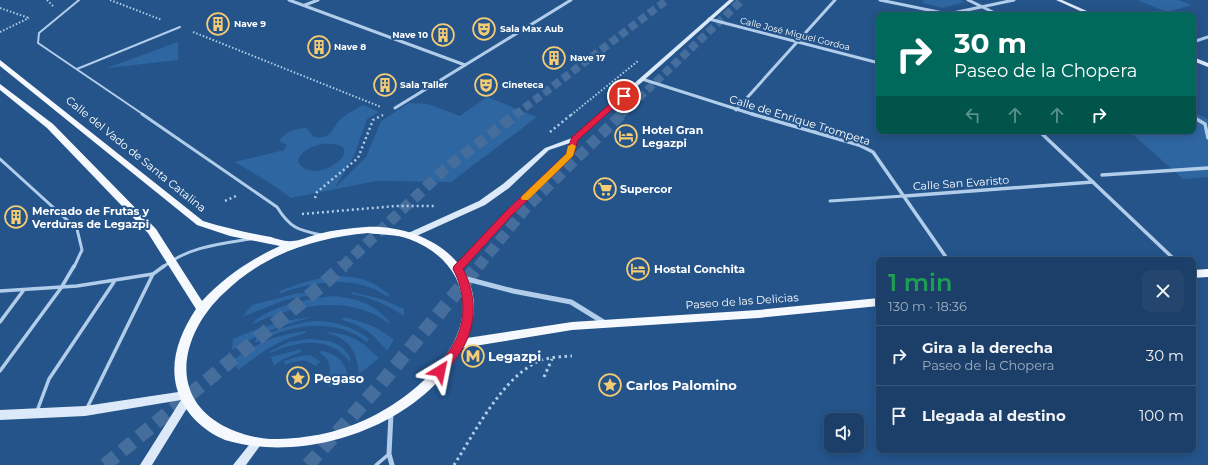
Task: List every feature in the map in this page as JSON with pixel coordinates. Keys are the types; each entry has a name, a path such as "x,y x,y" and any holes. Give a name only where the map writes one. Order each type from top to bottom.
{"main road":[{"name":"Calle del Vado de Santa Catalina","path":"0,62 200,223 230,233 293,244"},
{"path":"0,86 50,126 152,231 202,310"},
{"path":"368,230 409,236 429,244 445,255 460,273 468,293 466,326 459,344 440,371 417,395 391,414 359,429 325,440 289,445 257,443 234,438 213,428 198,416 186,397 180,372 182,349 191,326 202,310 220,289 242,271 266,256 293,244 323,235 368,230"},
{"path":"1196,274 1208,273"},
{"name":"Paseo de las Delicias","path":"459,344 556,328 758,314 876,302"}],"street":[{"path":"289,0 465,65"},
{"path":"304,5 318,0"},
{"path":"395,108 571,0"},
{"path":"409,236 482,203 506,186 547,149 574,139 708,19 732,0"},
{"path":"736,110 835,0"},
{"path":"880,0 938,12"},
{"path":"968,0 993,12"},
{"path":"956,12 1014,0"},
{"path":"1058,0 1085,12"},
{"name":"Calle José Miguel Gordoa","path":"708,19 876,62"},
{"path":"1196,41 1208,37"},
{"path":"1196,60 1208,65"},
{"name":"Calle de Enrique Trompeta","path":"642,79 736,110 859,145 872,152 905,196 946,257"},
{"path":"1196,119 1205,124 1208,138"},
{"path":"1042,134 1172,257"},
{"path":"574,139 570,154 508,214 460,273 513,291 571,302 607,324"},
{"path":"1102,175 1208,168"},
{"name":"Calle San Evaristo","path":"905,196 1093,182"},
{"path":"0,414 85,411 186,397"},
{"path":"146,465 186,397"},
{"path":"391,414 389,454 392,465"},
{"path":"239,465 257,443"}],"lane":[{"path":"79,0 39,33 38,43 278,207 285,221 293,228 323,235"},
{"path":"77,69 180,27"},
{"path":"0,159 77,229 82,250 61,288 0,371"},
{"name":"Calle San Evaristo","path":"830,202 905,196"},
{"path":"85,411 153,274 170,260 198,248 256,238"},
{"path":"0,291 61,288 114,282 153,274"},
{"path":"36,412 49,379 114,282"},
{"path":"0,322 23,291"},
{"path":"376,465 389,454"}],"path":[{"path":"110,0 390,110"},
{"path":"0,8 29,18 0,32"},
{"path":"549,132 641,59"},
{"path":"315,198 316,192 358,158 374,120 395,108"},
{"path":"297,215 396,206 441,206"},
{"path":"454,465 487,413 518,374 534,363 553,358 572,356"},
{"path":"544,377 553,358"}],"shaded area":[{"path":"924,0 960,0 965,2 943,8 922,3"},
{"path":"1137,0 1179,0 1192,5 1167,12"},
{"path":"178,42 178,60 107,68"},
{"path":"487,97 537,117 451,182 376,181 291,198 273,185 235,162 284,150 287,145 279,141 281,138 284,135 298,129 306,128 314,137 325,136 332,132 343,117 363,105 379,112 367,119 354,156 335,188 366,157 381,121 409,103 428,104 460,116","holes":["321,144 337,145 344,149 344,155 338,162 328,168 317,171 306,169 298,162 301,155 310,148"]},
{"path":"1196,113 1208,119 1208,177 1183,179 1132,134 1196,134"},
{"path":"340,276 361,279 378,286 390,295 388,297 376,290 362,285 334,282 320,283 292,289 279,294 280,291 302,283 317,279"},
{"path":"320,291 320,293 285,300 242,317 252,305 294,294"},
{"path":"352,292 381,299 404,309 404,316 379,302 351,294"},
{"path":"334,296 365,303 378,310 390,322 388,323 373,314 356,308 338,305 320,305 284,312 251,325 267,313 277,308 301,301"},
{"path":"312,317 264,332 232,350 233,339 281,322"},
{"path":"343,317 370,325 382,331 394,340 387,351 367,331 342,320"},
{"path":"313,321 343,325 363,334 369,339 367,342 354,334 340,329 326,326 311,326 282,332 255,343 256,338 270,332"},
{"path":"306,331 306,333 278,343 238,370 233,360 250,348 268,340"},
{"path":"327,332 356,339 379,358 359,374 356,359 351,347 341,339"},
{"path":"309,339 328,341 339,345 348,354 351,360 349,361 332,347 323,344 301,343 270,353 269,352 289,342"},
{"path":"301,349 301,352 281,360 274,366 271,357"},
{"path":"321,351 332,354 340,360 346,369 348,380 329,387 330,368 327,360 320,353"},
{"path":"310,355 321,362 315,366 308,361 297,361 285,365 284,361 300,356"}],"tunnel":[{"path":"515,115 667,0"},
{"path":"621,115 742,0"},
{"path":"342,267 445,169 517,114"},
{"path":"478,267 526,208 622,114"},
{"path":"105,465 321,286 343,266"},
{"path":"308,465 379,386 478,266"}],"slow traffic":[{"path":"525,198 570,154 572,146"}],"place":[{"name":"Nave 9","path":"218,24"},
{"name":"Sala Max Aub","path":"484,29"},
{"name":"Nave 10","path":"443,35"},
{"name":"Nave 8","path":"319,47"},
{"name":"Nave 17","path":"554,58"},
{"name":"Sala Taller","path":"385,85"},
{"name":"Cineteca","path":"486,85"},
{"name":"Hotel Gran Legazpi","path":"626,136"},
{"name":"Supercor","path":"605,189"},
{"name":"Mercado de Frutas y Verduras de Legazpi","path":"16,217"},
{"name":"Hostal Conchita","path":"638,269"},
{"name":"Legazpi","path":"473,356"},
{"name":"Pegaso","path":"298,378"},
{"name":"Carlos Palomino","path":"610,385"}],"route":[{"path":"440,371 459,344 466,326 468,293 458,269 508,214 570,154 574,139 624,96"}]}
